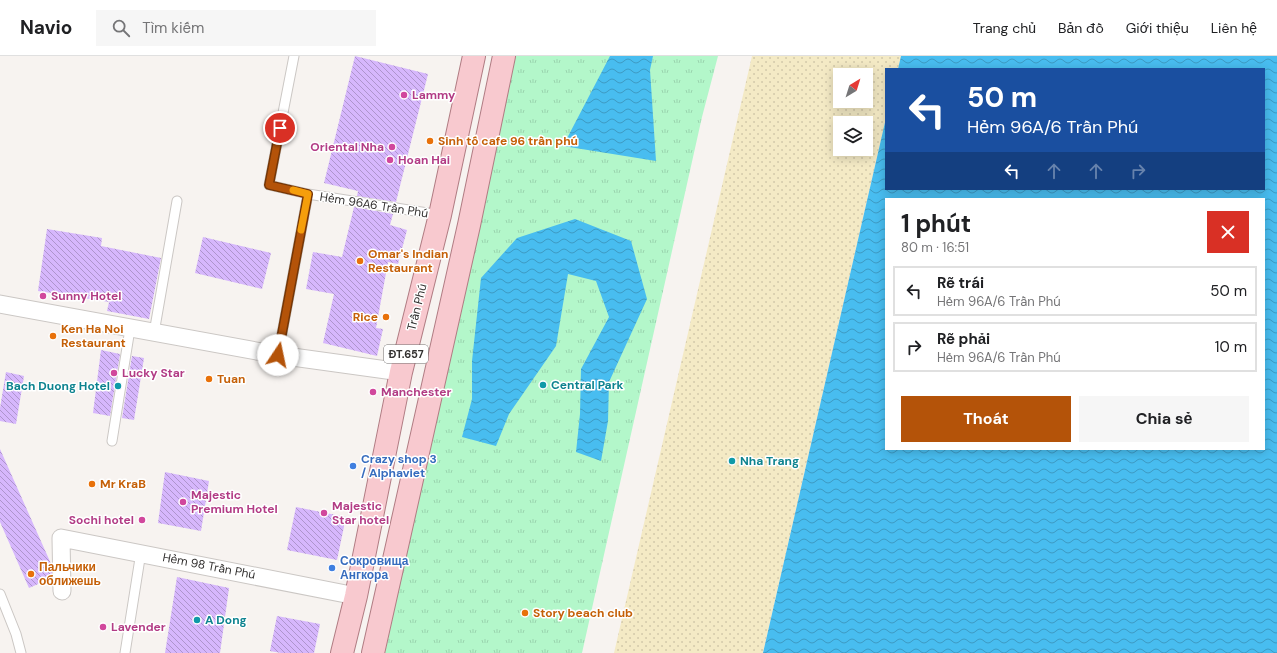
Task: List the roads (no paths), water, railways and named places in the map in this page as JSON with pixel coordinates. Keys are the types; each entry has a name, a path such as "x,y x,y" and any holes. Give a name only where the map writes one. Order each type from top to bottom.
{"main road":[{"name":"Trần Phú","path":"342,653 356,596 401,372 440,215 474,56"},
{"name":"ĐT.657","path":"373,653 469,225 504,56"}],"street":[{"path":"0,304 278,355 401,372"},
{"name":"Hẻm 98 Trần Phú","path":"62,591 61,538 141,552 356,596"}],"lane":[{"name":"Hẻm 96A6 Trần Phú","path":"294,56 269,185 308,194 440,215"},
{"path":"278,355 308,194"},
{"path":"154,333 177,201"},
{"path":"112,441 130,329"},
{"path":"125,653 141,552"},
{"path":"0,594 16,634 21,653"}],"water":[{"path":"610,56 653,56 650,70 656,161 563,146"},
{"path":"901,56 1277,56 1277,653 763,653 885,122 885,190 1265,190 1265,68 898,68"},
{"path":"575,219 631,241 647,299 609,382 608,421 601,461 576,452 580,414 581,369 609,317 596,281 568,274 556,346 509,414 496,446 462,437 472,399 472,361 481,278 517,238"}],"place":[{"name":"Lammy","path":"404,95"},
{"name":"Sinh tố cafe 96 trần phú","path":"430,141"},
{"name":"Oriental Nha","path":"392,147"},
{"name":"Hoan Hai","path":"390,160"},
{"name":"Omar's Indian Restaurant","path":"360,261"},
{"name":"Sunny Hotel","path":"43,296"},
{"name":"Rice","path":"386,317"},
{"name":"Ken Ha Noi Restaurant","path":"53,336"},
{"name":"Lucky Star","path":"114,373"},
{"name":"Tuan","path":"209,379"},
{"name":"Central Park","path":"543,385"},
{"name":"Bach Duong Hotel","path":"118,386"},
{"name":"Manchester","path":"373,392"},
{"name":"Nha Trang","path":"732,461"},
{"name":"Crazy shop 3 / Alphaviet","path":"353,466"},
{"name":"Mr KraB","path":"92,484"},
{"name":"Majestic Premium Hotel","path":"183,502"},
{"name":"Majestic Star hotel","path":"324,513"},
{"name":"Sochi hotel","path":"142,520"},
{"name":"Сокровища Ангкора","path":"332,568"},
{"name":"Пальчики оближешь","path":"31,574"},
{"name":"Story beach club","path":"525,613"},
{"name":"A Dong","path":"197,620"},
{"name":"Lavender","path":"103,627"}]}
